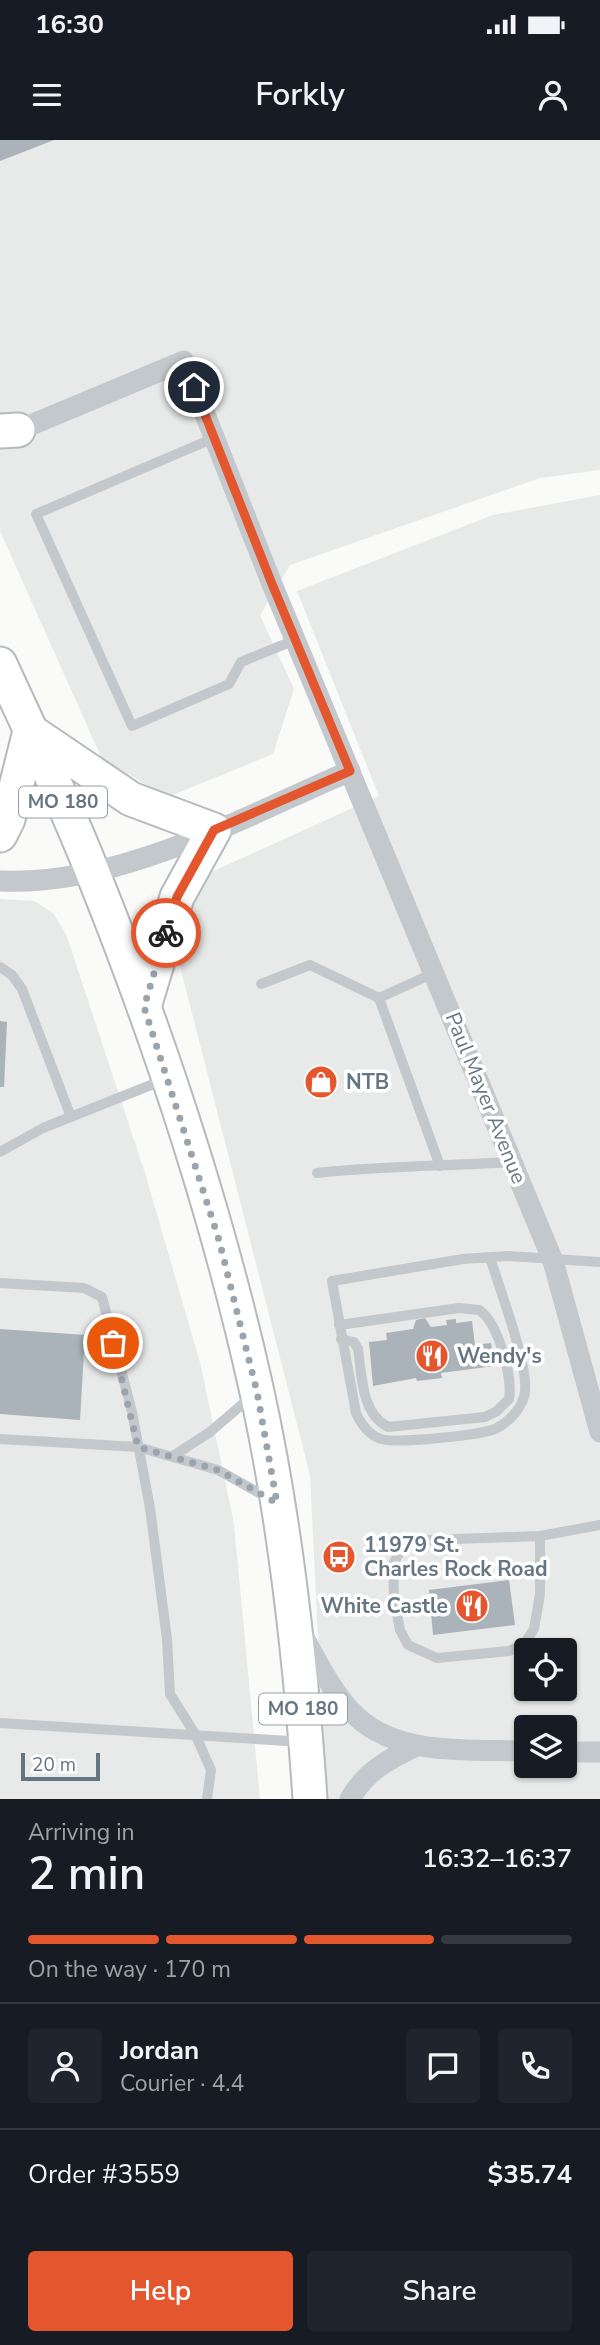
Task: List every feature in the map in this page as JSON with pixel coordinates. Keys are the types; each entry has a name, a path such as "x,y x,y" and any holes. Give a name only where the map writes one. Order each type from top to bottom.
{"main road":[{"name":"MO 180","path":"0,664 94,874 169,1078 219,1240 257,1392 277,1503 294,1618 310,1799"},
{"path":"0,835 8,819 30,731 131,799 214,830 177,897 144,1007"}],"street":[{"name":"Paul Mayer Avenue","path":"6,433 184,361 295,640 553,1261 600,1432"},
{"path":"0,881 54,881 94,874 214,830 350,771"},
{"path":"294,1618 325,1676 354,1715 383,1735 416,1745 514,1750"},
{"path":"351,1799 356,1788 382,1763 416,1745"},
{"path":"577,1752 600,1752"}],"lane":[{"path":"214,438 36,514 132,726 229,684 241,662 295,640"},
{"path":"261,984 310,965 379,999 440,1166"},
{"path":"0,967 12,975 22,989 71,1117"},
{"path":"379,999 434,973"},
{"path":"0,1152 71,1117 169,1078"},
{"path":"317,1173 390,1166 512,1161"},
{"path":"490,1257 522,1361 526,1393 513,1417 495,1430 405,1441 381,1439 363,1426 356,1413 332,1281 490,1257 600,1262"},
{"path":"0,1283 84,1288 102,1297 150,1508 167,1639 170,1694 195,1734 211,1770 207,1799"},
{"path":"339,1325 459,1308 479,1310 494,1326 510,1382 509,1399 497,1411 485,1417 388,1427 380,1423 369,1408 358,1349 354,1342 341,1339"},
{"path":"173,1456 210,1432 257,1392"},
{"path":"0,1439 138,1447 218,1470 277,1503"},
{"path":"541,1536 540,1594 534,1629 524,1644 509,1651 438,1658 408,1645 400,1630 394,1598 393,1564 402,1548 428,1540 541,1536 600,1525"},
{"path":"0,1723 306,1742"}],"shaded area":[{"path":"0,140 600,140 600,470 540,478 290,565 260,615 294,689 273,754 168,797 102,759 0,531"},
{"path":"600,495 600,1799 326,1799 310,1475 172,935 198,878 379,796 297,591 493,515"},
{"path":"0,899 34,901 53,913 66,934 145,1173 201,1366 234,1524 260,1799 0,1799"}],"building":[{"path":"0,140 54,140 0,161"},
{"path":"0,1021 7,1022 4,1087 0,1087"},
{"name":"Wendy's","path":"425,1318 431,1327 447,1325 446,1320 456,1319 456,1323 472,1321 475,1345 491,1343 494,1366 441,1373 442,1378 417,1381 416,1378 373,1386 369,1342 387,1340 386,1333 413,1329 416,1320"},
{"path":"0,1329 85,1335 80,1420 0,1414"},
{"name":"White Castle","path":"509,1580 515,1625 433,1635 429,1590"}],"way so far":[{"path":"113,1343 132,1412 138,1447 198,1462 218,1470 277,1503 257,1392 219,1240 144,1007 166,933"}],"place":[{"name":"NTB","path":"321,1082"},
{"name":"Wendy's","path":"432,1356"},
{"name":"11979 St. Charles Rock Road","path":"339,1557"},
{"name":"White Castle","path":"472,1606"}],"route":[{"path":"166,933 187,875 214,830 350,771 194,387"}]}
